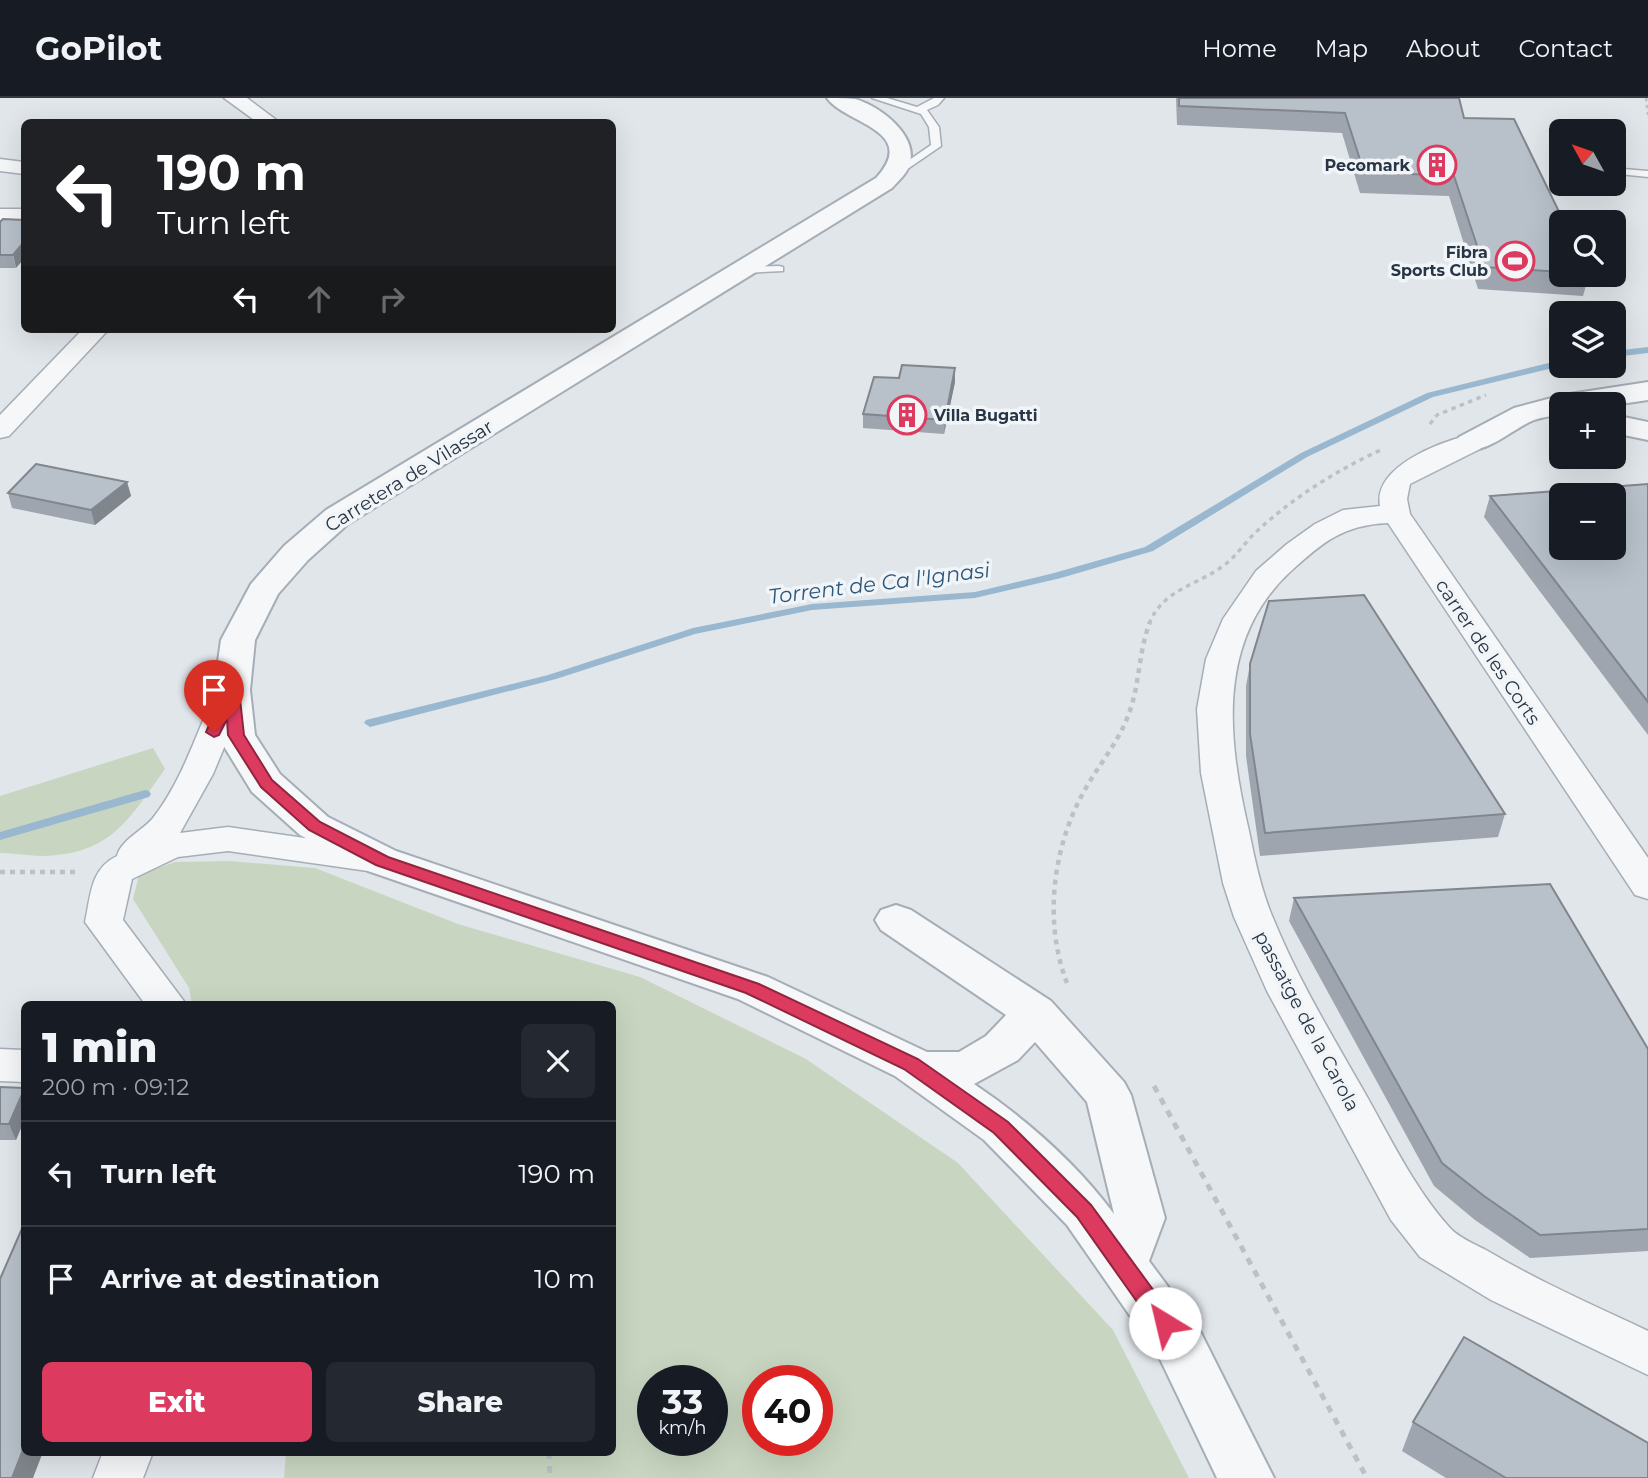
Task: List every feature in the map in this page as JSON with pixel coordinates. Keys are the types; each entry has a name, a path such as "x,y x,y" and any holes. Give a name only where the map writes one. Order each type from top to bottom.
{"street":[{"path":"234,98 265,119"},
{"path":"838,98 871,115 891,132 900,148 898,166 884,183"},
{"path":"0,165 21,168"},
{"name":"Carretera de Vilassar","path":"884,183 761,270 337,517 296,553 263,591 238,640 232,690 236,735 266,783 314,826 382,861 753,988 918,1069 1001,1127 1084,1211 1179,1343 1246,1478"},
{"path":"0,216 21,215"},
{"path":"0,430 61,370 93,333"},
{"path":"1626,395 1648,391"},
{"path":"1648,400 1648,410"},
{"path":"1396,514 1393,499 1397,481 1412,470 1524,414 1549,408"},
{"path":"1470,443 1549,426"},
{"path":"1626,426 1648,431"},
{"name":"carrer de les Corts","path":"1396,514 1648,886"},
{"name":"passatge de la Carola","path":"1396,514 1353,516 1325,530 1297,550 1267,578 1238,619 1222,659 1214,709 1218,773 1242,883 1253,917 1287,991 1407,1207 1436,1244 1507,1286 1648,1354"},
{"path":"164,1001 104,922 115,872 166,827 196,774 232,690"},
{"path":"115,872 170,846 228,839 382,861"},
{"path":"896,920 1035,1013 1108,1095 1140,1219 1123,1264"},
{"path":"918,1069 966,1069 1002,1048 1035,1013"},
{"path":"0,1065 21,1066"},
{"path":"118,1478 126,1456"}],"lane":[{"path":"877,98 925,112 934,127 936,146 884,183"},
{"path":"920,109 936,103 939,98"},
{"path":"1626,172 1648,174"}],"path":[{"path":"1646,98 1648,115"},
{"path":"0,872 115,872"},
{"path":"550,1456 550,1478"}],"green space":[{"path":"153,748 165,769 129,818 102,841 67,854 43,856 0,853 0,796"},
{"path":"230,861 315,868 458,924 640,977 806,1059 958,1163 1113,1330 1189,1478 284,1478 286,1456 616,1456 616,1001 191,1001 189,988 133,899 139,875 175,862"}],"building":[{"path":"1179,98 1459,98 1464,118 1514,119 1549,196 1558,210 1549,210 1549,271 1484,267 1454,176 1364,172 1345,113 1179,106"},
{"path":"3,219 21,220 21,246 13,255 0,255 0,222"},
{"name":"Villa Bugatti","path":"902,365 955,368 945,420 863,414 874,377 899,378"},
{"path":"36,464 127,482 91,510 8,493"},
{"path":"1648,484 1648,702 1490,496 1549,492 1549,560 1626,560 1626,486"},
{"path":"1364,595 1505,814 1265,833 1250,734 1250,664 1269,601"},
{"path":"1550,884 1648,1049 1648,1229 1540,1235 1442,1163 1294,898"},
{"path":"0,1087 21,1088 21,1097 9,1124 0,1124"},
{"path":"21,1231 21,1455 12,1478 0,1478 0,1279"},
{"path":"1464,1337 1648,1443 1648,1478 1506,1478 1413,1422"}],"waterway":[{"path":"1626,353 1648,350"},
{"name":"Torrent de Ca l'Ignasi","path":"370,723 552,677 693,631 812,607 975,595 1057,576 1149,549 1304,455 1430,395 1549,366"},
{"name":"Torrent de Ca l'Ignasi","path":"0,836 145,794"}],"place":[{"name":"Pecomark","path":"1437,165"},
{"name":"Fibra Sports Club","path":"1515,261"},
{"name":"Villa Bugatti","path":"907,415"}],"route":[{"path":"214,732 232,690 236,735 266,783 314,826 382,861 753,988 911,1064 1001,1127 1084,1211 1165,1323"}]}
